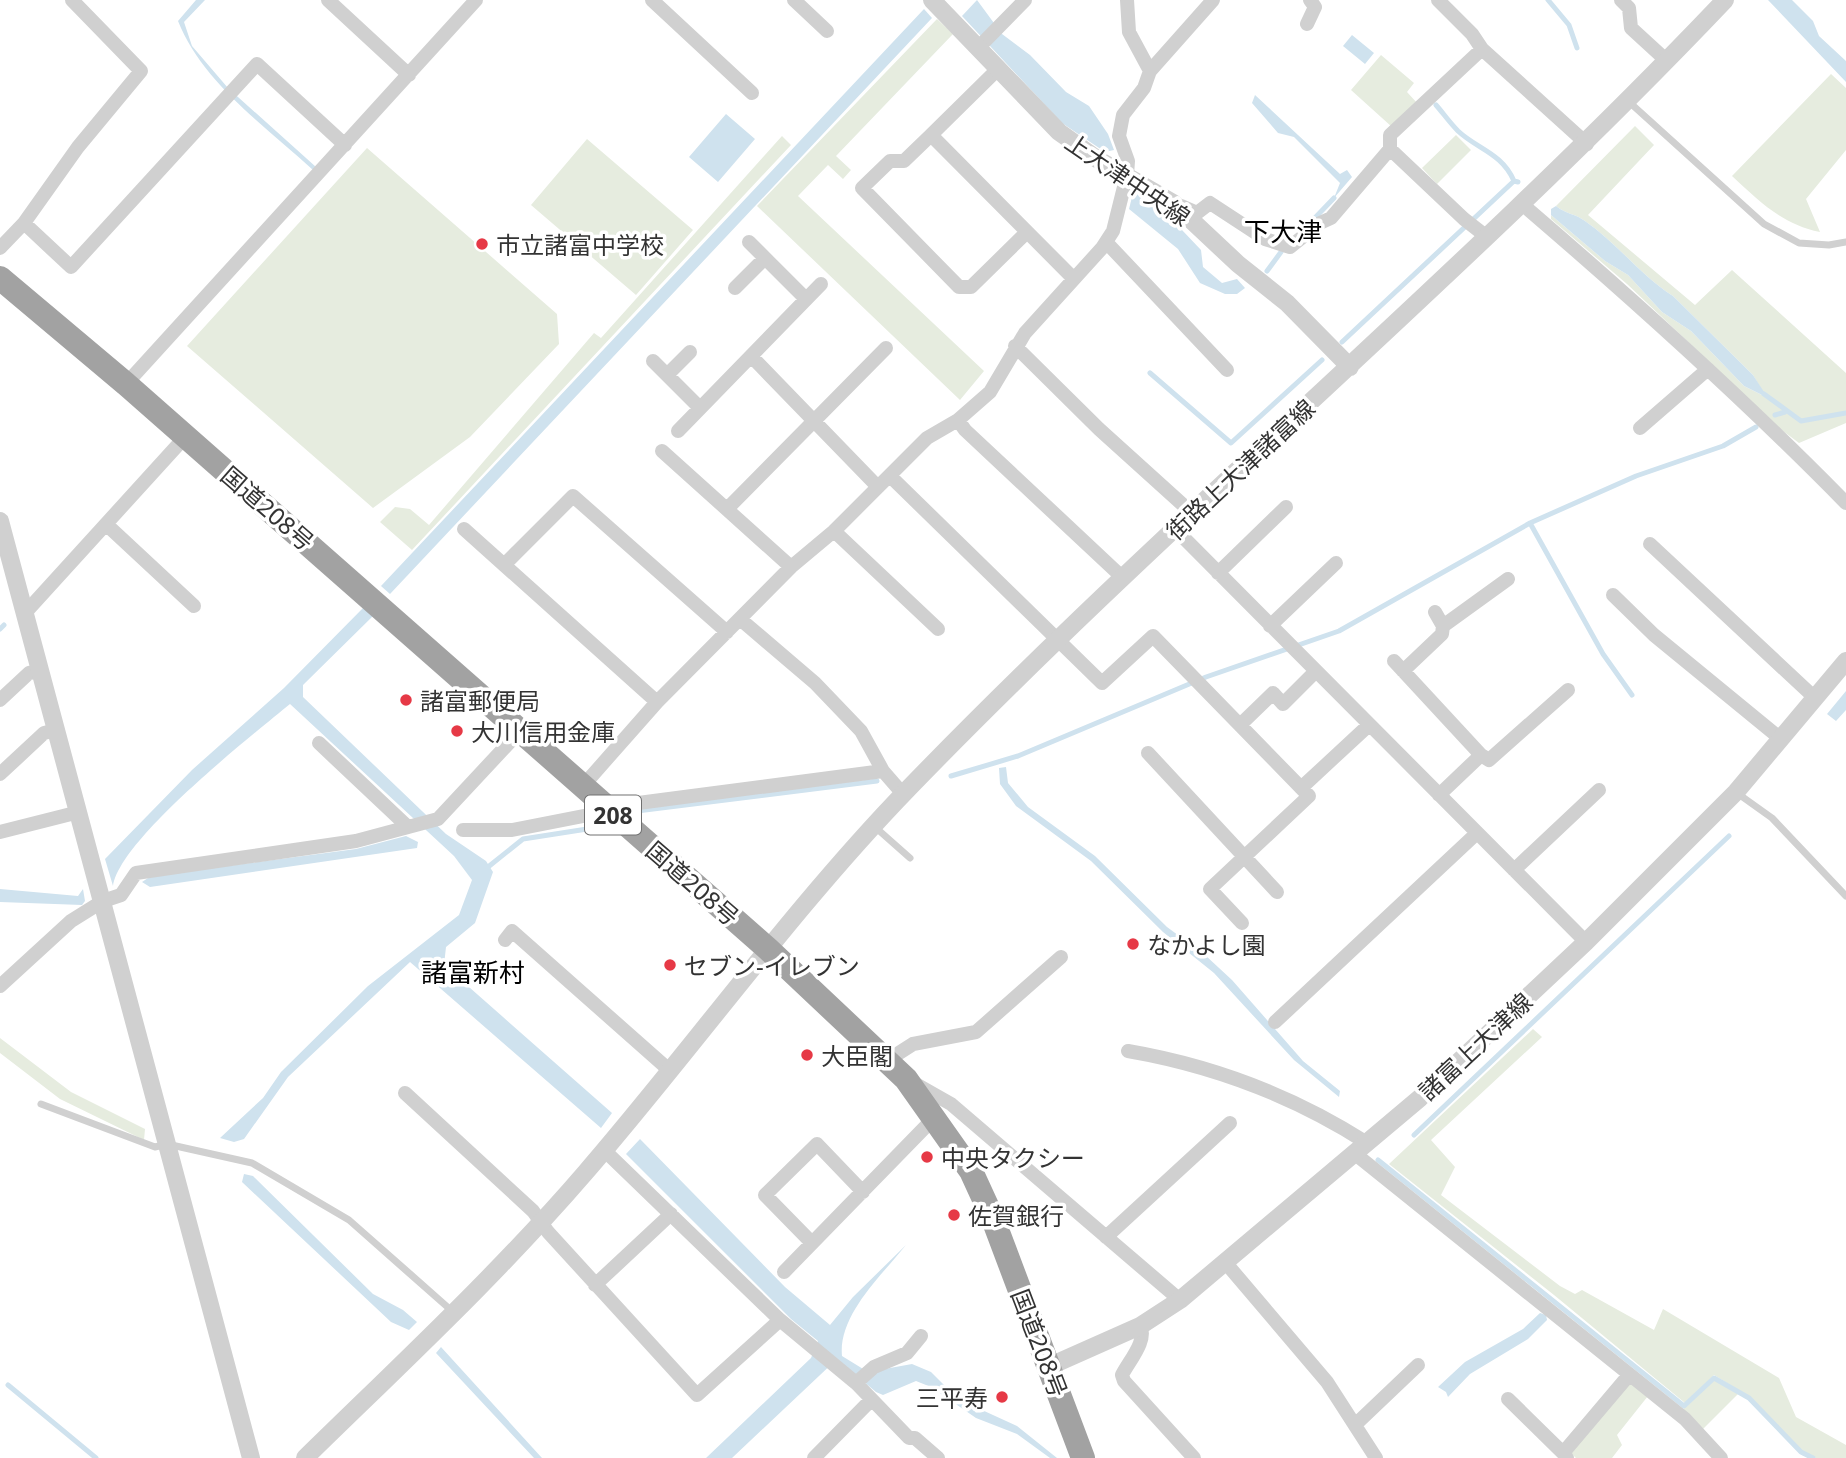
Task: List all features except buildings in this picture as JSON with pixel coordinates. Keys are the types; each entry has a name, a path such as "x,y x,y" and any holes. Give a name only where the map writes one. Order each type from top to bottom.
{"highway":[{"name":"国道208号","path":"0,278 186,436 768,949 906,1079 935,1117 976,1183 1050,1366 1083,1458"}],"street":[{"path":"328,0 409,75"},
{"path":"652,0 752,93"},
{"path":"794,0 827,31"},
{"path":"977,49 1025,0"},
{"path":"1127,0 1129,32 1150,71"},
{"path":"582,787 657,702 791,567 834,531 927,439 958,420 990,392 1015,346 1113,231 1128,175 1128,161 1119,136 1123,115 1144,88 1150,71 1213,0"},
{"path":"1307,24 1315,7 1310,0"},
{"path":"1437,0 1472,34 1482,49 1587,144"},
{"path":"1621,0 1629,8 1631,28 1667,61"},
{"name":"街路上大津諸富線","path":"305,1458 541,1223 768,949 903,794 1057,637 1350,367 1475,227 1522,204 1587,144 1725,0"},
{"path":"0,248 24,223 78,147 141,71 75,1"},
{"path":"126,384 345,145 367,126 474,1"},
{"name":"上大津中央線","path":"938,6 1059,132 1097,159 1173,203 1238,264 1287,303 1350,367"},
{"path":"1173,203 1197,213 1210,203 1265,239 1290,247 1320,223 1331,218 1390,149 1390,135 1482,49"},
{"path":"24,223 71,267 257,64 345,145"},
{"path":"997,70 904,161 890,161 862,188 959,287 971,287 1027,232"},
{"path":"931,135 1074,279"},
{"path":"1390,149 1475,227"},
{"path":"1522,204 1708,369 1846,503"},
{"path":"1106,242 1227,370"},
{"path":"749,243 806,299"},
{"path":"736,288 765,258"},
{"path":"678,430 821,284"},
{"path":"1015,346 1098,429 1193,514"},
{"path":"727,509 886,348"},
{"path":"667,375 690,352"},
{"path":"751,356 878,487"},
{"path":"653,361 700,408"},
{"path":"1640,428 1708,369"},
{"path":"958,420 964,430 1122,577"},
{"path":"24,613 108,526 186,436"},
{"path":"662,451 791,567"},
{"path":"890,476 1102,683 1153,636 1309,796 1210,889 1242,923"},
{"path":"504,565 573,496 727,632"},
{"path":"1218,573 1286,507"},
{"path":"0,521 251,1458"},
{"path":"108,526 194,606"},
{"path":"464,528 657,702"},
{"path":"1175,529 1586,942"},
{"path":"834,531 939,629"},
{"path":"1650,544 1815,698"},
{"path":"1270,626 1336,563"},
{"path":"1443,626 1508,579"},
{"path":"1613,595 1654,635 1781,738"},
{"path":"1435,612 1443,626 1442,634 1398,666 1480,755 1489,761 1568,690"},
{"path":"740,620 833,702 860,731 883,771 903,794"},
{"name":"諸富上大津線","path":"1050,1366 1140,1326 1180,1300 1420,1098 1586,942 1736,792 1846,661"},
{"path":"0,700 29,673 40,671"},
{"path":"1240,725 1273,693 1283,704 1315,672"},
{"path":"1301,788 1369,725"},
{"path":"0,774 44,733 56,730"},
{"path":"0,986 71,921 103,901 121,895 136,873 356,841 438,820 520,731"},
{"path":"319,743 411,827"},
{"path":"1148,753 1277,892"},
{"path":"1439,794 1480,755"},
{"path":"463,830 512,830 610,811 623,805 883,771"},
{"path":"1514,870 1599,790"},
{"path":"0,832 79,813"},
{"path":"1275,1022 1477,833"},
{"path":"505,940 512,931 668,1069"},
{"path":"888,1060 913,1044 976,1032 1061,957"},
{"path":"1128,1051 1181,1061 1253,1083 1331,1120 1629,1375 1685,1419 1721,1458"},
{"path":"906,1079 951,1104 1180,1300"},
{"path":"405,1093 533,1211 595,1285 697,1395 780,1320"},
{"path":"784,1272 935,1117"},
{"path":"1106,1237 1230,1123"},
{"path":"812,1243 765,1195 817,1144 863,1192"},
{"path":"604,1150 780,1320 856,1383 870,1401 909,1438 915,1438 938,1458"},
{"path":"595,1285 671,1214"},
{"path":"1225,1262 1326,1382 1376,1458"},
{"path":"1140,1326 1144,1332 1142,1340 1122,1375 1124,1381 1194,1458"},
{"path":"856,1383 874,1367 908,1353 921,1336"},
{"path":"1356,1424 1418,1365"},
{"path":"1508,1399 1565,1456 1629,1375"},
{"path":"814,1458 870,1401"}],"lane":[{"path":"1628,101 1764,224 1799,243 1829,245 1846,242"},
{"path":"1736,792 1772,818 1846,896"},
{"path":"874,826 910,858"},
{"path":"41,1104 155,1147 167,1144 252,1163 349,1220 452,1311"}],"shaded area":[{"path":"937,19 953,34 836,156 851,170 843,179 828,165 798,196 984,371 960,400 757,206"},
{"path":"1381,55 1414,83 1407,92 1418,104 1392,127 1351,90"},
{"path":"1831,74 1846,88 1846,150 1806,199 1820,232 1783,218 1732,176"},
{"path":"1635,126 1654,145 1588,215 1695,305 1732,270 1846,373 1846,423 1799,443 1779,428 1627,284 1551,219 1551,215 1605,261 1628,275 1662,312 1691,331 1744,386 1766,397 1753,375 1673,296 1650,279 1597,230 1556,206"},
{"path":"1456,135 1471,150 1437,184 1422,168"},
{"path":"782,136 791,145 412,550 380,522 395,507 410,509 429,525 594,333 601,338"},
{"path":"587,139 693,230 636,295 531,205"},
{"path":"367,148 557,314 559,344 470,437 373,508 187,346"},
{"path":"1533,1029 1542,1037 1431,1140 1455,1167 1441,1195 1560,1286 1575,1294 1582,1290 1654,1330 1663,1309 1779,1378 1796,1417 1846,1445 1846,1458 1816,1458 1800,1450 1750,1397 1714,1375 1685,1403 1389,1164"},
{"path":"0,1038 71,1092 145,1129 144,1140 60,1099 0,1053"},
{"path":"1629,1380 1648,1396 1617,1435 1622,1445 1612,1458 1576,1458 1571,1453"},
{"path":"1714,1380 1739,1393 1702,1430 1682,1410"}],"water":[{"path":"196,0 205,0 184,22 192,46 228,88 316,167 313,170 236,102 202,64 178,21"},
{"path":"977,0 1002,34 1030,55 1066,92 1089,106 1108,134 1114,150 1105,152 1062,123 962,16"},
{"path":"1768,0 1792,0 1813,21 1819,36 1846,61 1846,82"},
{"path":"924,9 932,18 390,594 381,586"},
{"path":"1352,35 1374,53 1365,64 1343,46"},
{"path":"1255,95 1340,174 1347,170 1352,177 1334,198 1340,183 1294,137 1278,133 1252,103"},
{"path":"726,114 755,139 718,182 689,157"},
{"path":"1137,194 1163,210 1201,250 1203,267 1222,283 1237,279 1245,288 1237,294 1225,294 1200,283 1178,249 1129,209 1132,197"},
{"path":"1556,206 1597,230 1650,279 1673,296 1753,375 1768,398 1744,386 1691,331 1662,312 1628,275 1605,261 1551,215 1551,209"},
{"path":"364,607 373,616 303,685 303,697 446,834 486,861 493,872 475,923 446,947 444,965 612,1113 601,1128 410,962 288,1077 244,1139 234,1142 220,1138 263,1098 281,1072 368,986 459,915 472,880 454,856 290,704 218,764 162,816 121,866 113,886 105,859 192,770 284,688"},
{"path":"1846,691 1846,710 1836,721 1827,714"},
{"path":"1006,767 1008,783 1028,807 1095,856 1167,927 1205,955 1232,980 1303,1061 1340,1091 1339,1097 1294,1060 1214,973 1163,932 1091,861 1016,806 1000,784 999,768"},
{"path":"406,836 418,842 417,848 150,887 142,882 151,876 356,849"},
{"path":"0,889 78,896 83,889 85,901 82,905 0,902"},
{"path":"640,1139 785,1287 830,1325 853,1297 906,1245 874,1282 854,1311 843,1341 842,1356 868,1372 912,1364 931,1372 958,1399 1017,1426 1057,1458 1050,1458 1017,1434 976,1418 931,1387 916,1381 883,1395 876,1392 837,1359 732,1458 706,1458 811,1358 818,1341 791,1319 626,1154"},
{"path":"244,1174 253,1176 373,1294 403,1310 417,1322 409,1330 391,1322 242,1182"},
{"path":"1540,1313 1546,1315 1547,1320 1528,1339 1470,1374 1448,1397 1446,1392 1438,1387 1465,1362 1523,1329"},
{"path":"441,1347 542,1458 534,1458 436,1353"}],"waterway":[{"path":"1548,0 1569,25 1577,48"},
{"path":"1436,105 1458,131 1503,164 1514,181"},
{"path":"1342,342 1514,181 1518,182"},
{"path":"1310,223 1334,198"},
{"path":"1267,271 1281,252"},
{"path":"1150,373 1231,443 1322,360"},
{"path":"1764,394 1801,421 1846,413"},
{"path":"1775,415 1785,412"},
{"path":"951,776 1018,756 1206,677 1339,631 1530,523 1636,476 1723,446 1756,427"},
{"path":"1530,523 1603,654 1632,695"},
{"path":"0,629 4,625"},
{"path":"637,811 877,781"},
{"path":"488,867 523,839 600,827"},
{"path":"1414,1135 1729,836"},
{"path":"1378,1160 1684,1406 1714,1378 1749,1398 1801,1452 1813,1458"},
{"path":"8,1385 96,1458"}],"place":[{"name":"市立諸富中学校","path":"482,244"},
{"name":"諸富郵便局","path":"406,700"},
{"name":"大川信用金庫","path":"457,731"},
{"name":"なかよし園","path":"1133,944"},
{"name":"セブン-イレブン","path":"670,965"},
{"name":"大臣閣","path":"807,1055"},
{"name":"中央タクシー","path":"927,1157"},
{"name":"佐賀銀行","path":"954,1215"},
{"name":"三平寿","path":"1002,1397"}],"district":[{"name":"下大津","path":"1283,231"},
{"name":"諸富新村","path":"473,972"}]}
